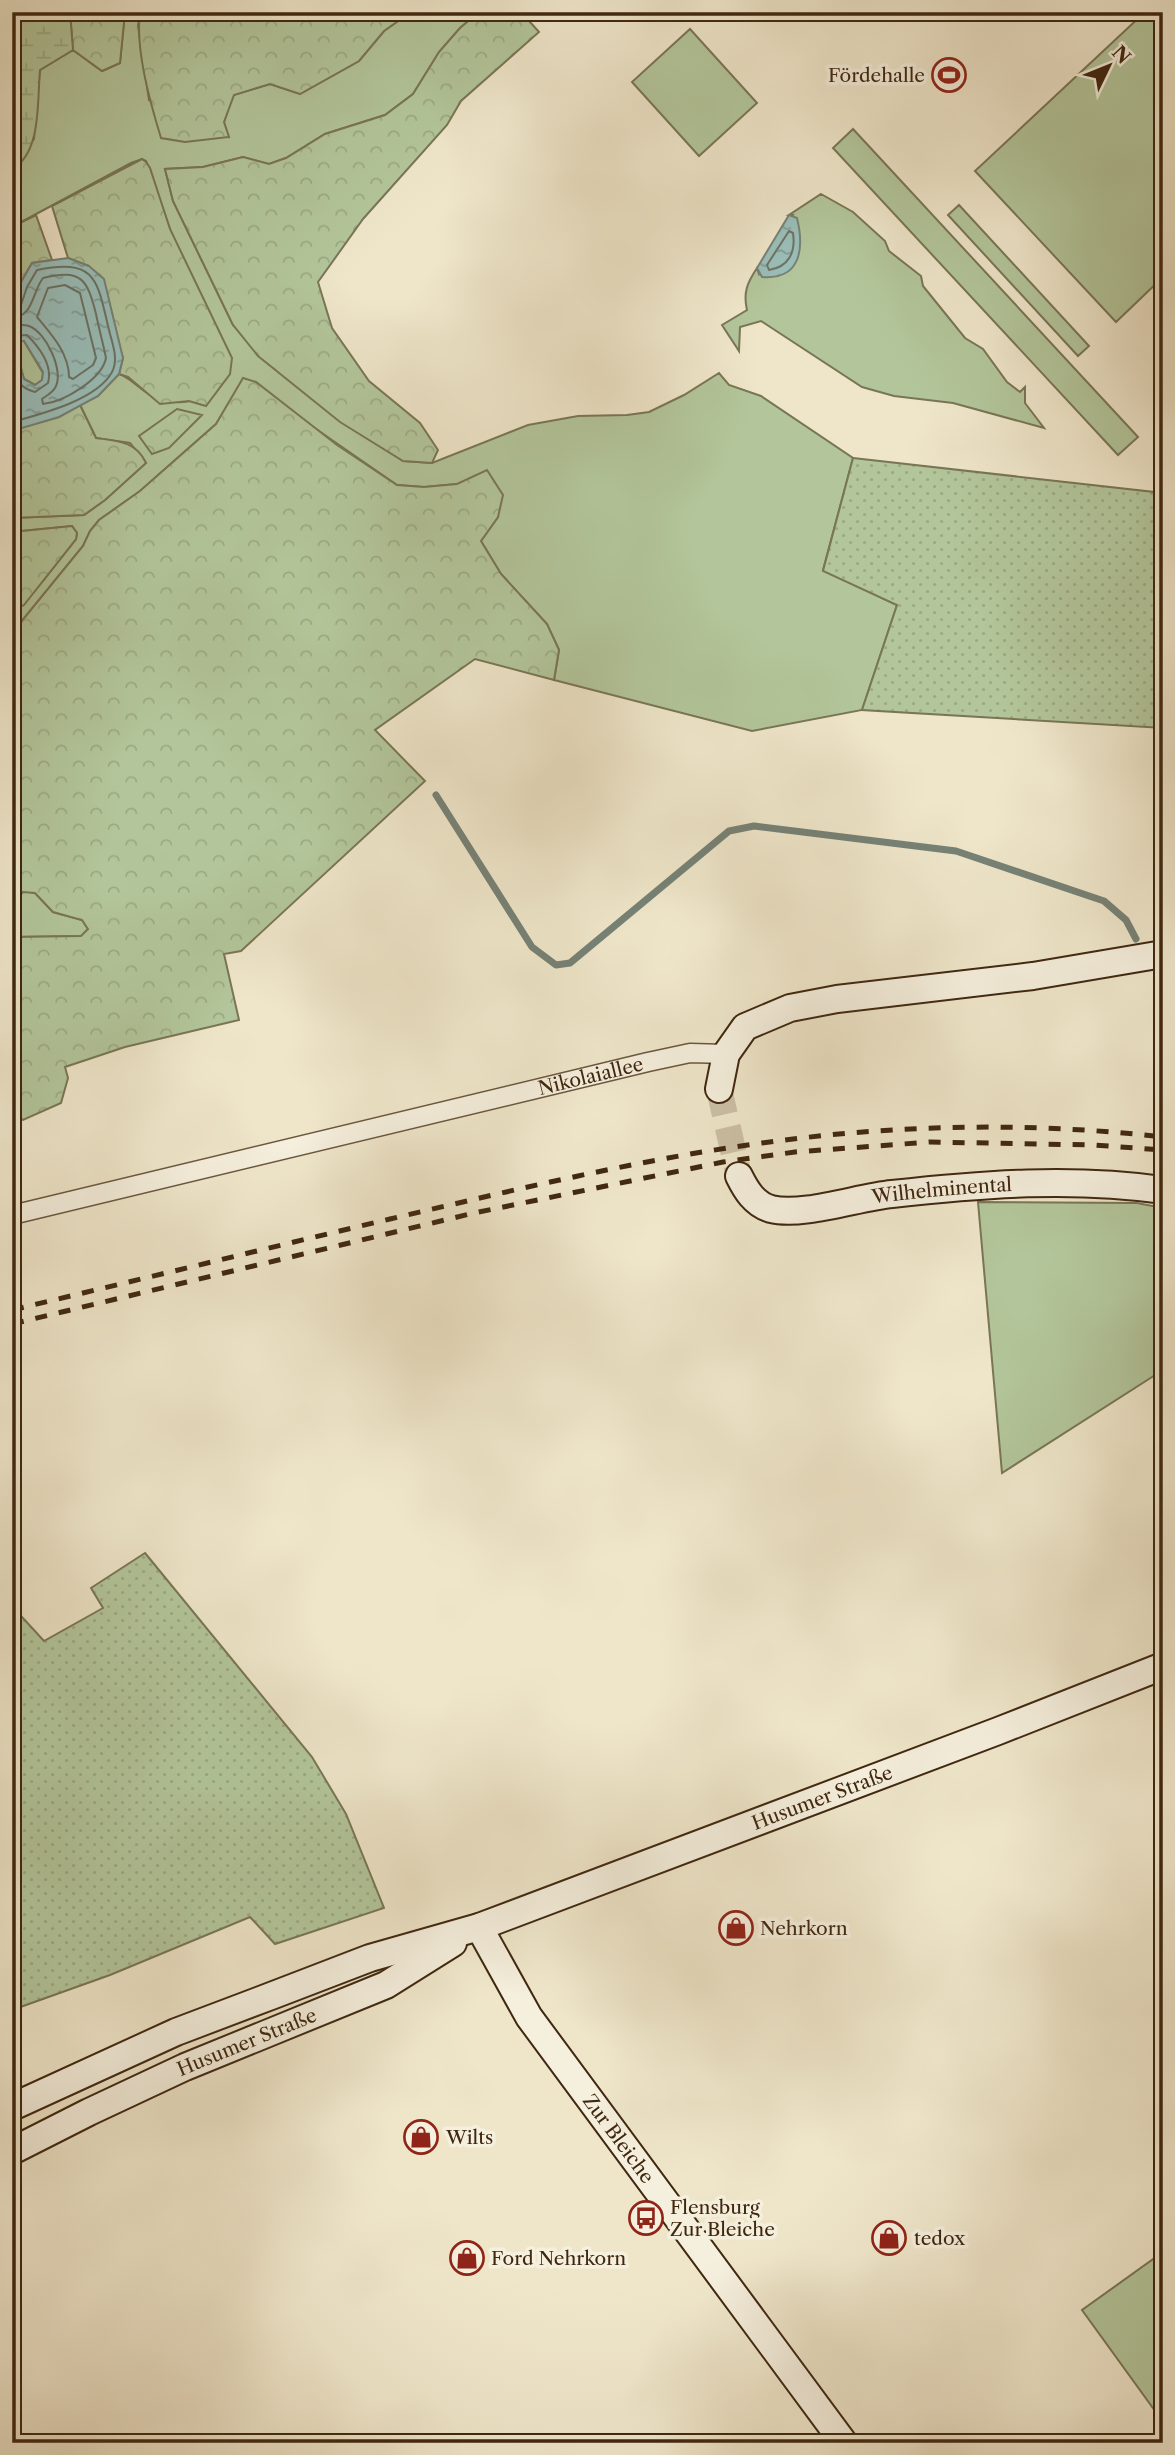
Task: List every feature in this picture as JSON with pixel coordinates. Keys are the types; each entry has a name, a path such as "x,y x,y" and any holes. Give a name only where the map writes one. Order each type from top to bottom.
{"main road":[{"path":"719,1089 726,1054 745,1027 790,1007 1033,976 1163,954"},
{"name":"Wilhelminental","path":"739,1176 747,1192 758,1202 769,1209 788,1211 885,1194 968,1185 1062,1181 1163,1190"},
{"name":"Husumer Straße","path":"12,2107 176,2032 370,1958 479,1927 1163,1666"},
{"name":"Husumer Straße","path":"12,2151 185,2067 386,1985 479,1927"},
{"name":"Zur Bleiche","path":"479,1927 530,2017 844,2443"}],"street":[{"name":"Nikolaiallee","path":"12,1215 648,1062 690,1053 726,1054"}],"green space":[{"path":"12,12 70,12 73,50 40,70 33,139 22,161 12,169"},
{"path":"70,12 125,12 120,63 102,71 73,50"},
{"path":"125,12 140,12 138,26 149,100 228,137 224,122 233,95 270,84 300,94 359,61 384,31 411,12 479,12 460,28 439,52 413,94 385,115 325,134 286,158 269,164 243,157 203,167 165,169 173,201 233,325 403,461 432,463 528,425 578,416 649,412 684,395 719,373 729,385 761,396 853,458 823,570 897,605 862,710 752,731 554,680 559,650 547,624 501,574 481,541 498,517 457,484 424,487 397,485 244,379 216,424 140,491 99,520 83,546 12,633 12,600 18,608 76,539 77,533 72,526 12,532 12,518 84,515 146,463 130,443 96,438 80,405 98,396 119,374 156,397 176,402 189,401 170,229 146,161 142,159 131,163 12,227 12,169 34,139 40,70 73,50 102,71 120,63"},
{"path":"140,12 411,12 384,31 359,61 300,94 270,84 234,95 224,122 229,137 185,142 161,138 142,59"},
{"path":"479,12 521,12 539,32 461,101 447,125 363,219 318,282 332,328 369,381 420,423 438,450 432,463 403,461 340,422 258,356 233,325 173,201 165,169 203,167 243,157 269,164 286,158 325,134 385,115 413,94 439,52 460,28"},
{"path":"1145,12 1163,12 1163,277 1116,322 975,171"},
{"path":"690,29 757,103 699,156 632,82"},
{"path":"853,129 1138,437 1118,455 833,148"},
{"path":"142,159 150,168 170,229 232,358 230,374 206,406 189,401 160,404 128,377 119,374 123,358 89,266 68,258 52,206"},
{"path":"821,194 853,212 885,241 889,251 921,276 923,286 965,338 983,349 1007,382 1020,392 1025,387 1025,403 1044,428 953,403 894,396 862,387 761,321 740,327 739,351 722,325 747,310 745,298 748,283 757,268 759,274 793,215 789,215"},
{"path":"959,205 1089,346 1078,356 948,215"},
{"path":"36,215 52,260 32,263 12,305 12,227"},
{"path":"16,341 24,341 43,373 42,380 35,385 24,379 15,347"},
{"path":"243,378 256,382 337,445 397,485 424,487 457,484 487,470 503,495 498,517 481,541 501,574 547,624 559,650 554,680 475,659 375,730 425,781 241,951 224,954 239,1020 125,1047 65,1067 68,1078 61,1103 23,1120 12,1114 12,937 81,936 88,929 82,920 53,912 35,893 23,892 12,904 12,633 83,546 99,520 140,491 216,424"},
{"path":"80,405 96,438 131,446 146,463 84,515 12,518 12,431 59,417"},
{"path":"177,409 202,415 169,448 152,454 139,436"},
{"path":"853,458 1163,493 1163,728 862,710 897,605 823,571"},
{"path":"72,526 77,533 76,539 24,605 18,608 12,600 12,532"},
{"path":"23,891 35,893 53,912 82,920 88,929 82,936 12,937 12,904"},
{"path":"978,1202 1137,1203 1163,1208 1163,1370 1002,1473"},
{"path":"145,1553 312,1757 346,1814 384,1908 275,1944 250,1917 110,1975 12,2010 12,1606 44,1641 103,1608 91,1588"},
{"path":"1163,2252 1163,2422 1082,2310"}],"water":[{"path":"789,215 797,218 799,229 800,250 797,260 785,273 775,277 762,277 757,268"},
{"path":"68,258 89,266 104,279 123,358 119,374 98,396 59,417 12,431 12,305 32,263","holes":["16,341 24,341 43,372 42,380 35,385 24,379 15,347"]}],"waterway":[{"path":"436,795 532,947 556,965 570,963 729,831 754,826 956,851 1104,901 1126,920 1136,939"}],"tunnel":[{"path":"719,1089 739,1176"}],"railway":[{"path":"12,1310 540,1184 742,1146 885,1130 978,1127 1071,1129 1163,1137"},
{"path":"12,1324 474,1213 723,1162 795,1152 930,1142 1094,1145 1163,1150"}],"place":[{"name":"Fördehalle","path":"949,75"},
{"name":"Nehrkorn","path":"736,1928"},
{"name":"Wilts","path":"421,2137"},
{"name":"Flensburg Zur Bleiche","path":"646,2218"},
{"name":"tedox","path":"889,2238"},
{"name":"Ford Nehrkorn","path":"467,2258"}]}
